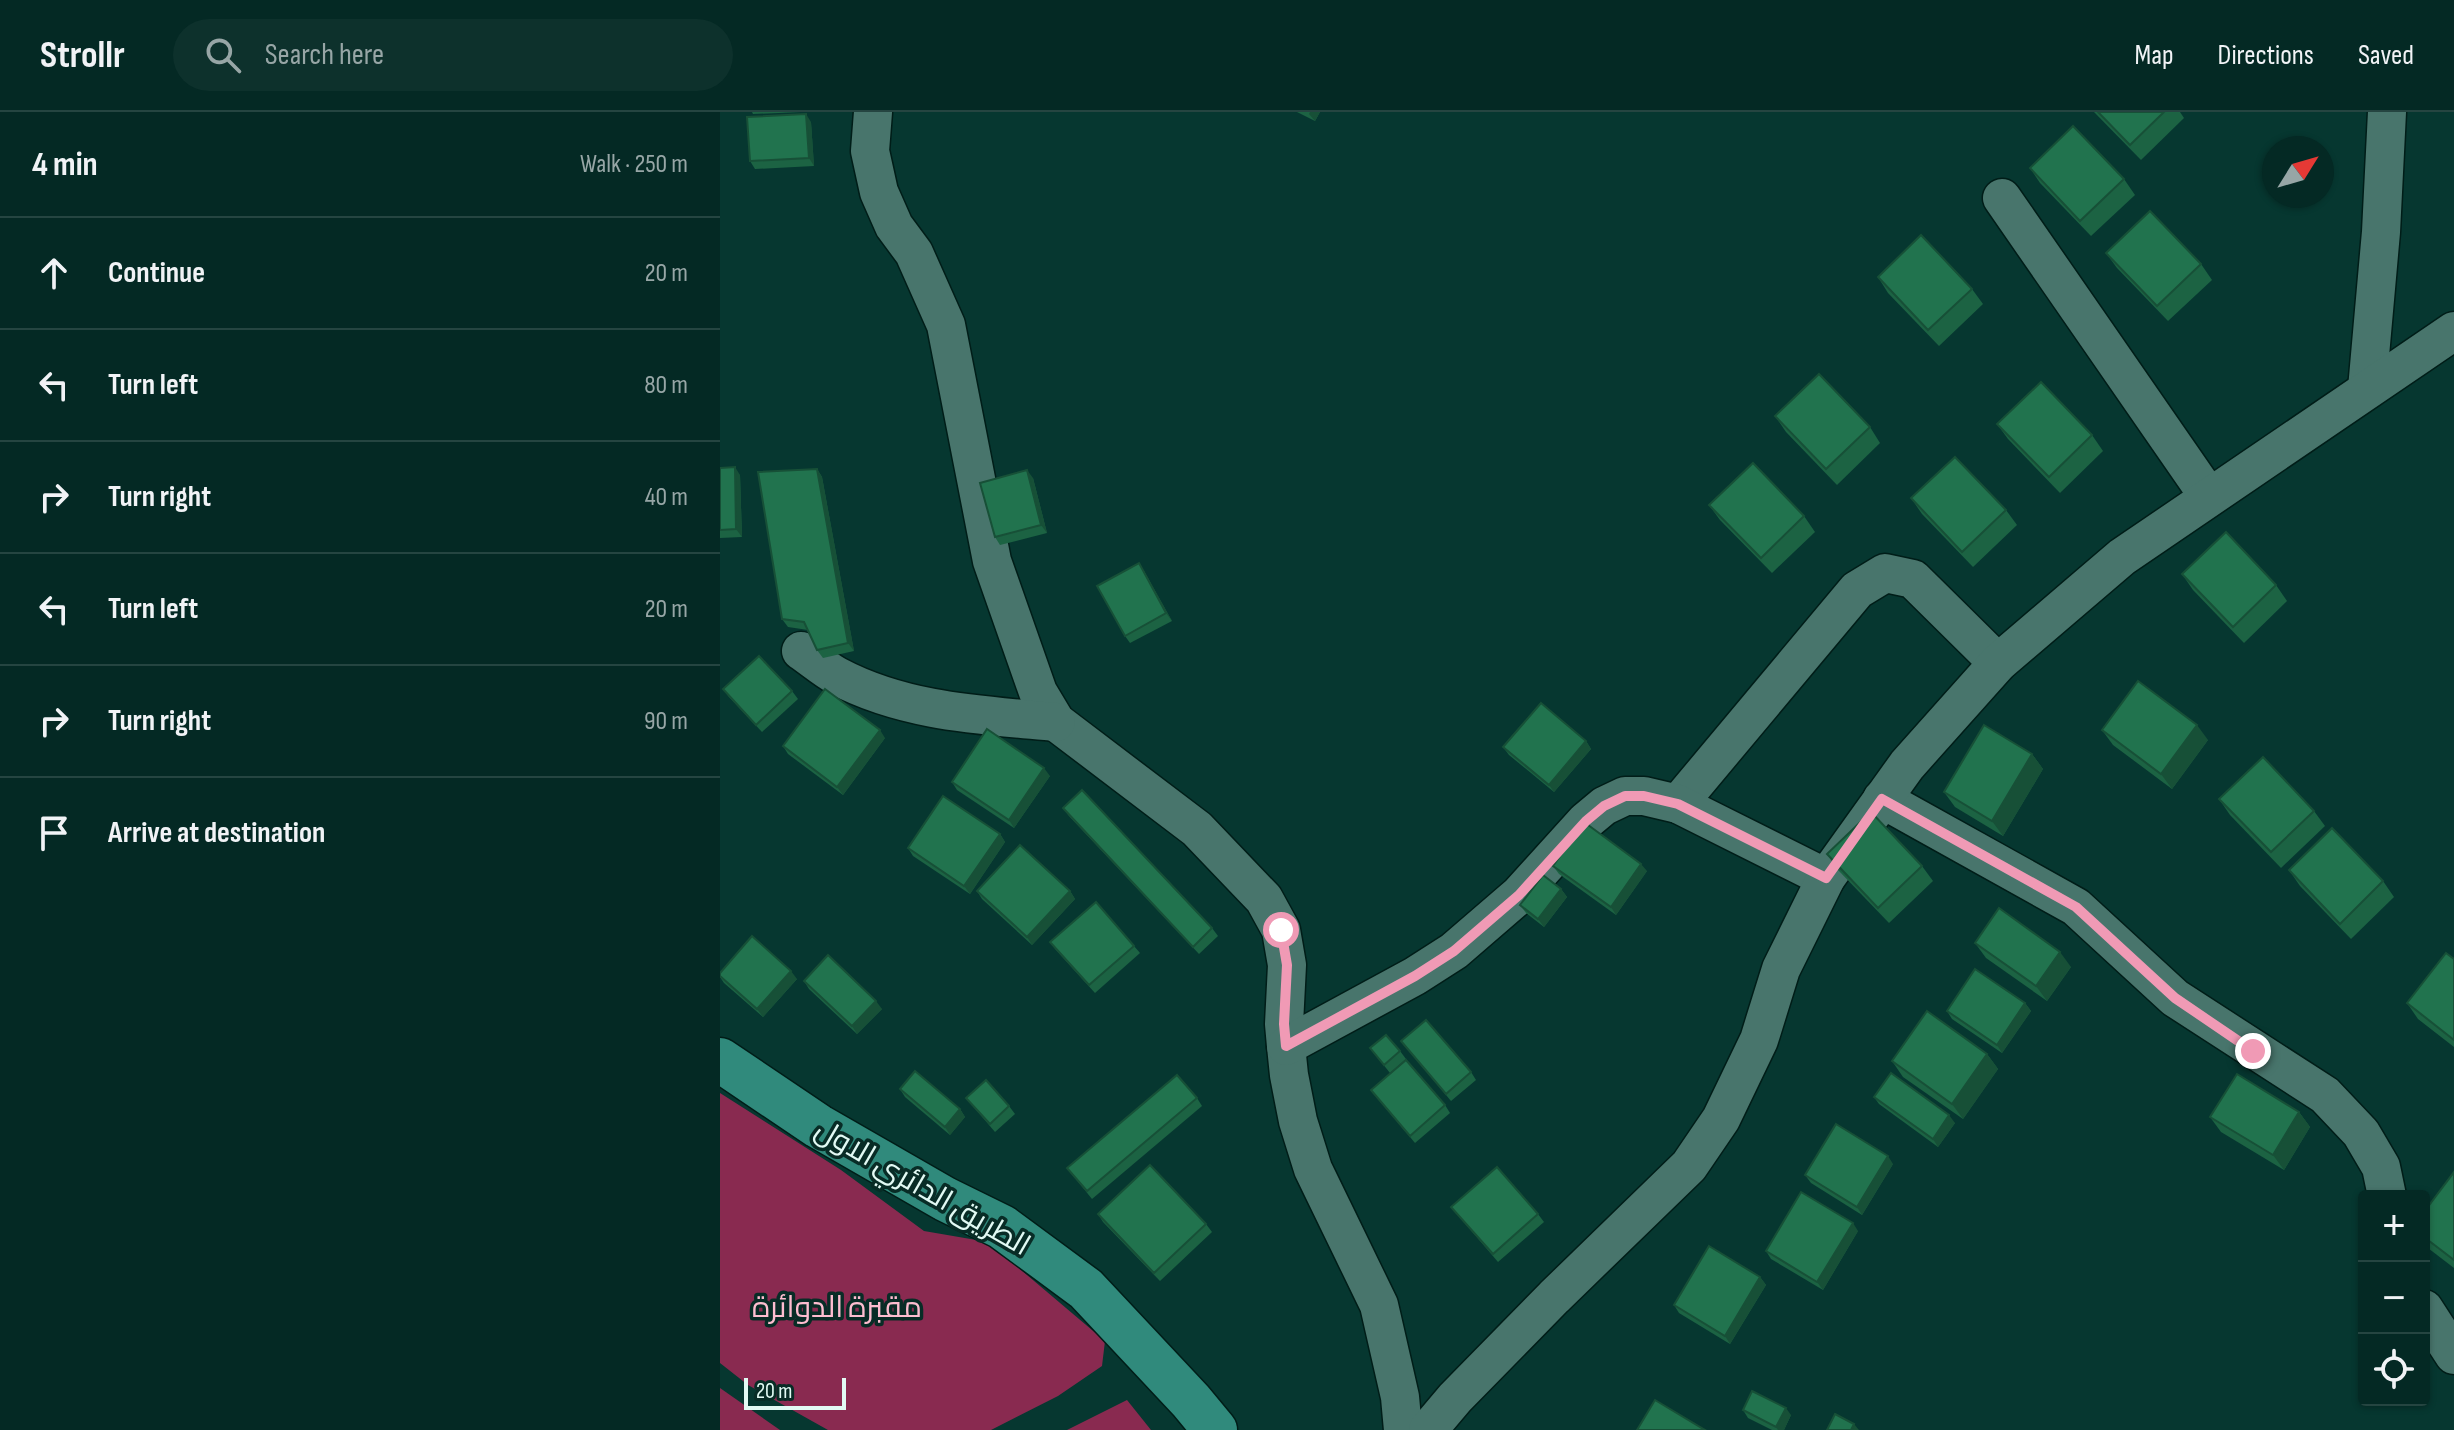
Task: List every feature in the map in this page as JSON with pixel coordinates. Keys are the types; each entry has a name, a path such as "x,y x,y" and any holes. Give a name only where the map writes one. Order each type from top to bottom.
{"main road":[{"name":"الطريق الدائري الاول","path":"720,1060 818,1126 945,1199 1002,1227 1086,1289 1215,1430"}],"street":[{"path":"873,112 870,151 879,192 894,226 914,253 946,325 992,561 1038,692 1056,722 1197,829 1264,899 1281,930 1287,965 1284,1024 1298,1121 1313,1169 1379,1305 1400,1397 1403,1430"},
{"path":"2367,389 2381,232 2387,112"},
{"path":"2002,198 2209,497"},
{"path":"1428,1430 1455,1398 1554,1297 1689,1166 1721,1119 1740,1080 1759,1040 1781,969 1826,878 1907,765 1998,663 2122,557 2454,331"},
{"path":"1678,804 1857,590 1885,573 1913,579 1998,663"},
{"path":"801,651 836,675 901,702 933,710 1056,722"},
{"path":"1286,1046 1415,976 1454,951 1519,895 1586,821 1604,806 1625,796 1644,796 1678,804 1826,878"},
{"path":"1882,799 2076,907 2175,998 2325,1095 2361,1133 2381,1167 2386,1190"},
{"path":"2430,1318 2454,1355"}],"green space":[{"name":"مقبرة الدوائرة","path":"720,1093 841,1170 924,1231 988,1242 1105,1341 1102,1366 1058,1396 991,1430 828,1430 748,1385 720,1363"},
{"path":"720,1388 780,1430 720,1430"},
{"path":"1127,1400 1151,1430 1067,1430"}],"building":[{"path":"2098,112 2164,112 2130,145"},
{"path":"806,114 809,158 750,161 747,117"},
{"path":"2073,126 2124,179 2080,221 2030,168"},
{"path":"2150,211 2201,264 2157,306 2106,253"},
{"path":"1921,235 1972,289 1928,330 1878,277"},
{"path":"1819,374 1870,427 1826,469 1775,416"},
{"path":"2041,382 2092,435 2049,477 1997,424"},
{"path":"1955,457 2006,510 1962,552 1911,498"},
{"path":"1753,463 1804,516 1761,558 1709,505"},
{"path":"735,467 736,529 720,530 720,468"},
{"path":"817,469 848,643 817,650 804,622 782,619 758,472"},
{"path":"1027,470 1041,525 995,537 980,483"},
{"path":"2226,532 2276,585 2233,627 2182,574"},
{"path":"1139,563 1166,613 1125,636 1097,586"},
{"path":"759,656 792,691 756,725 723,689"},
{"path":"2138,681 2197,725 2161,774 2102,730"},
{"path":"825,689 880,730 837,787 783,746"},
{"path":"1541,703 1586,741 1549,785 1503,747"},
{"path":"1984,725 2032,754 1992,821 1944,792"},
{"path":"987,729 1044,768 1009,820 952,782"},
{"path":"2263,757 2314,811 2271,852 2219,799"},
{"path":"1082,790 1212,928 1193,947 1063,808"},
{"path":"943,796 1000,834 964,886 908,848"},
{"path":"1871,812 1922,866 1878,908 1827,854"},
{"path":"1584,822 1641,864 1611,907 1553,866"},
{"path":"2332,828 2383,881 2340,924 2289,870"},
{"path":"1020,845 1070,891 1027,937 977,891"},
{"path":"1543,875 1561,889 1538,919 1520,905"},
{"path":"1096,902 1134,946 1089,985 1050,942"},
{"path":"1999,908 2060,952 2036,986 1975,943"},
{"path":"752,936 791,971 757,1009 720,976"},
{"path":"2446,953 2454,959 2454,1040 2407,1003"},
{"path":"828,955 876,1001 852,1026 804,981"},
{"path":"1975,969 2025,1003 1997,1045 1947,1011"},
{"path":"1927,1011 1987,1054 1952,1104 1892,1061"},
{"path":"1426,1020 1471,1072 1446,1094 1401,1041"},
{"path":"1386,1035 1400,1051 1384,1065 1370,1048"},
{"path":"1406,1060 1445,1105 1410,1136 1371,1090"},
{"path":"915,1071 960,1109 945,1127 900,1089"},
{"path":"1891,1073 1949,1115 1933,1139 1874,1097"},
{"path":"2237,1074 2299,1112 2273,1155 2210,1117"},
{"path":"1177,1075 1197,1098 1087,1191 1067,1168"},
{"path":"986,1080 1009,1106 990,1124 966,1098"},
{"path":"1836,1124 1888,1156 1857,1207 1805,1175"},
{"path":"1150,1165 1206,1224 1154,1273 1098,1214"},
{"path":"1497,1167 1538,1214 1493,1254 1451,1207"},
{"path":"2454,1172 2454,1260 2430,1242 2430,1204"},
{"path":"1801,1192 1853,1223 1817,1282 1766,1251"},
{"path":"1709,1246 1760,1277 1725,1336 1674,1305"},
{"path":"1752,1391 1786,1408 1776,1427 1743,1410"},
{"path":"1655,1400 1705,1430 1637,1430"},
{"path":"1835,1414 1854,1424 1851,1430 1827,1430"}],"route":[{"path":"1281,930 1287,965 1286,1046 1415,976 1454,951 1519,895 1586,821 1604,806 1625,796 1644,796 1678,804 1826,878 1882,799 2076,907 2175,998 2253,1051"}]}
